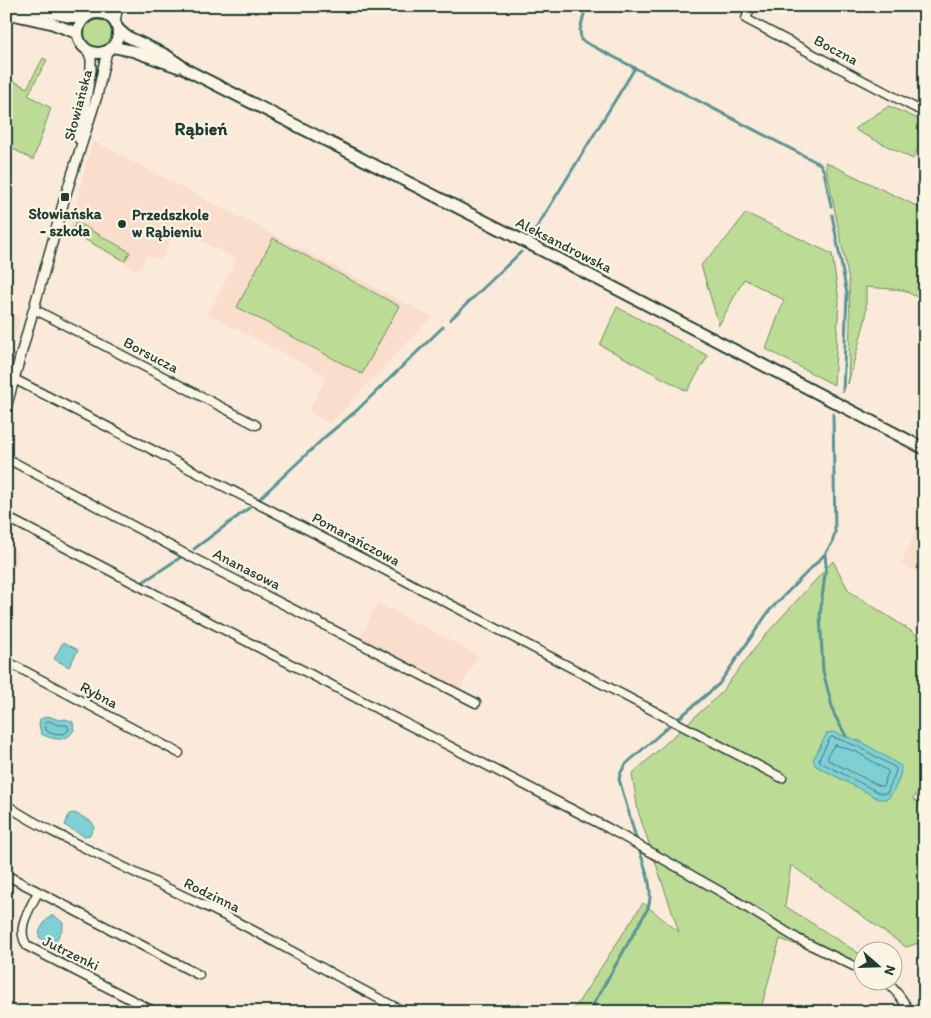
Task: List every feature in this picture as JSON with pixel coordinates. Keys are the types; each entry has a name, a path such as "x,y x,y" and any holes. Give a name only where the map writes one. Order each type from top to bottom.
{"main road":[{"path":"20,6 71,17 85,17"},
{"path":"103,9 116,25 118,37 110,49 99,53 88,51 80,42 79,24 85,17 103,9"},
{"path":"6,13 51,23 78,33"},
{"name":"Aleksandrowska","path":"116,25 126,36 166,54 189,71"},
{"name":"Aleksandrowska","path":"110,49 133,51 189,71 557,258 925,449"}],"street":[{"path":"116,25 118,6"},
{"name":"Boczna","path":"751,6 746,19 925,113"},
{"name":"Słowiańska","path":"6,408 110,49"},
{"name":"Słowiańska","path":"75,165 91,70 91,59 88,51"},
{"name":"Borsucza","path":"34,309 256,425"},
{"name":"Pomarańczowa","path":"14,379 270,510 782,778"},
{"name":"Ananasowa","path":"6,458 193,558 476,703"},
{"path":"6,517 608,828 798,939 854,966"},
{"name":"Rybna","path":"6,661 179,753"},
{"name":"Rodzinna","path":"6,804 23,816 129,871 287,948 405,1012"},
{"path":"6,876 199,975"},
{"name":"Jutrzenki","path":"38,892 22,928 22,937 27,946 155,1012"},
{"path":"895,990 910,1012"}],"shaded area":[{"path":"93,141 432,317 330,423 309,411 327,376 208,314 237,259 177,228 161,260 147,255 138,270 68,232"},
{"path":"6,310 20,317 6,367"},
{"path":"925,509 925,576 901,564"},
{"path":"6,546 15,550 19,556 9,586 6,585"},
{"path":"378,603 478,655 459,692 359,640"}],"green space":[{"path":"98,20 108,24 112,34 108,44 98,48 88,44 84,34 88,24"},
{"path":"43,58 47,60 28,95 51,108 33,160 6,145 6,77 27,88"},
{"path":"889,106 925,122 925,132 913,159 857,131 855,128"},
{"path":"825,162 925,210 925,273 922,278 925,281 925,301 903,290 866,287 866,317 848,384 849,281"},
{"path":"746,213 832,254 839,301 834,385 766,349 784,300 744,279 719,325 701,265 726,239"},
{"path":"76,222 130,252 125,261 71,232"},
{"path":"273,238 399,306 362,374 237,307"},
{"path":"617,307 708,356 687,391 600,345"},
{"path":"833,561 849,591 925,640 925,783 913,799 925,806 925,941 906,947 904,946 904,940 896,940 791,865 785,906 854,950 854,966 780,939 760,1012 572,1012 643,903 679,932 638,811 632,774 719,695 767,633"}],"water":[{"path":"63,642 78,650 69,667 54,659"},
{"path":"48,716 73,722 74,730 63,739 51,738 41,734 40,719"},
{"path":"833,732 862,742 901,766 897,784 887,799 879,799 816,766 813,760 827,733"},
{"path":"75,813 92,822 94,827 90,835 84,836 65,825 69,814"},
{"path":"51,916 55,916 63,923 63,928 54,944 51,945 39,937 39,935 42,926"}],"waterway":[{"path":"586,6 580,30 581,40 820,164 824,171 831,206"},
{"path":"534,232 635,68"},
{"path":"832,215 847,294 843,391"},
{"path":"450,320 521,252"},
{"path":"259,499 326,436 355,412 443,327"},
{"path":"833,414 835,532 832,543 825,554 826,565 820,615 823,671 834,714 846,736"},
{"path":"194,549 249,508"},
{"path":"678,719 719,684 769,611 825,554"},
{"path":"140,584 181,557"},
{"path":"636,838 619,779 621,772 626,764 669,726"},
{"path":"589,1012 648,908 650,887 640,852"}],"place":[{"name":"Słowiańska - szkoła","path":"65,197"},
{"name":"Przedszkole w Rąbieniu","path":"122,224"}],"district":[{"name":"Rąbień","path":"201,129"}]}
